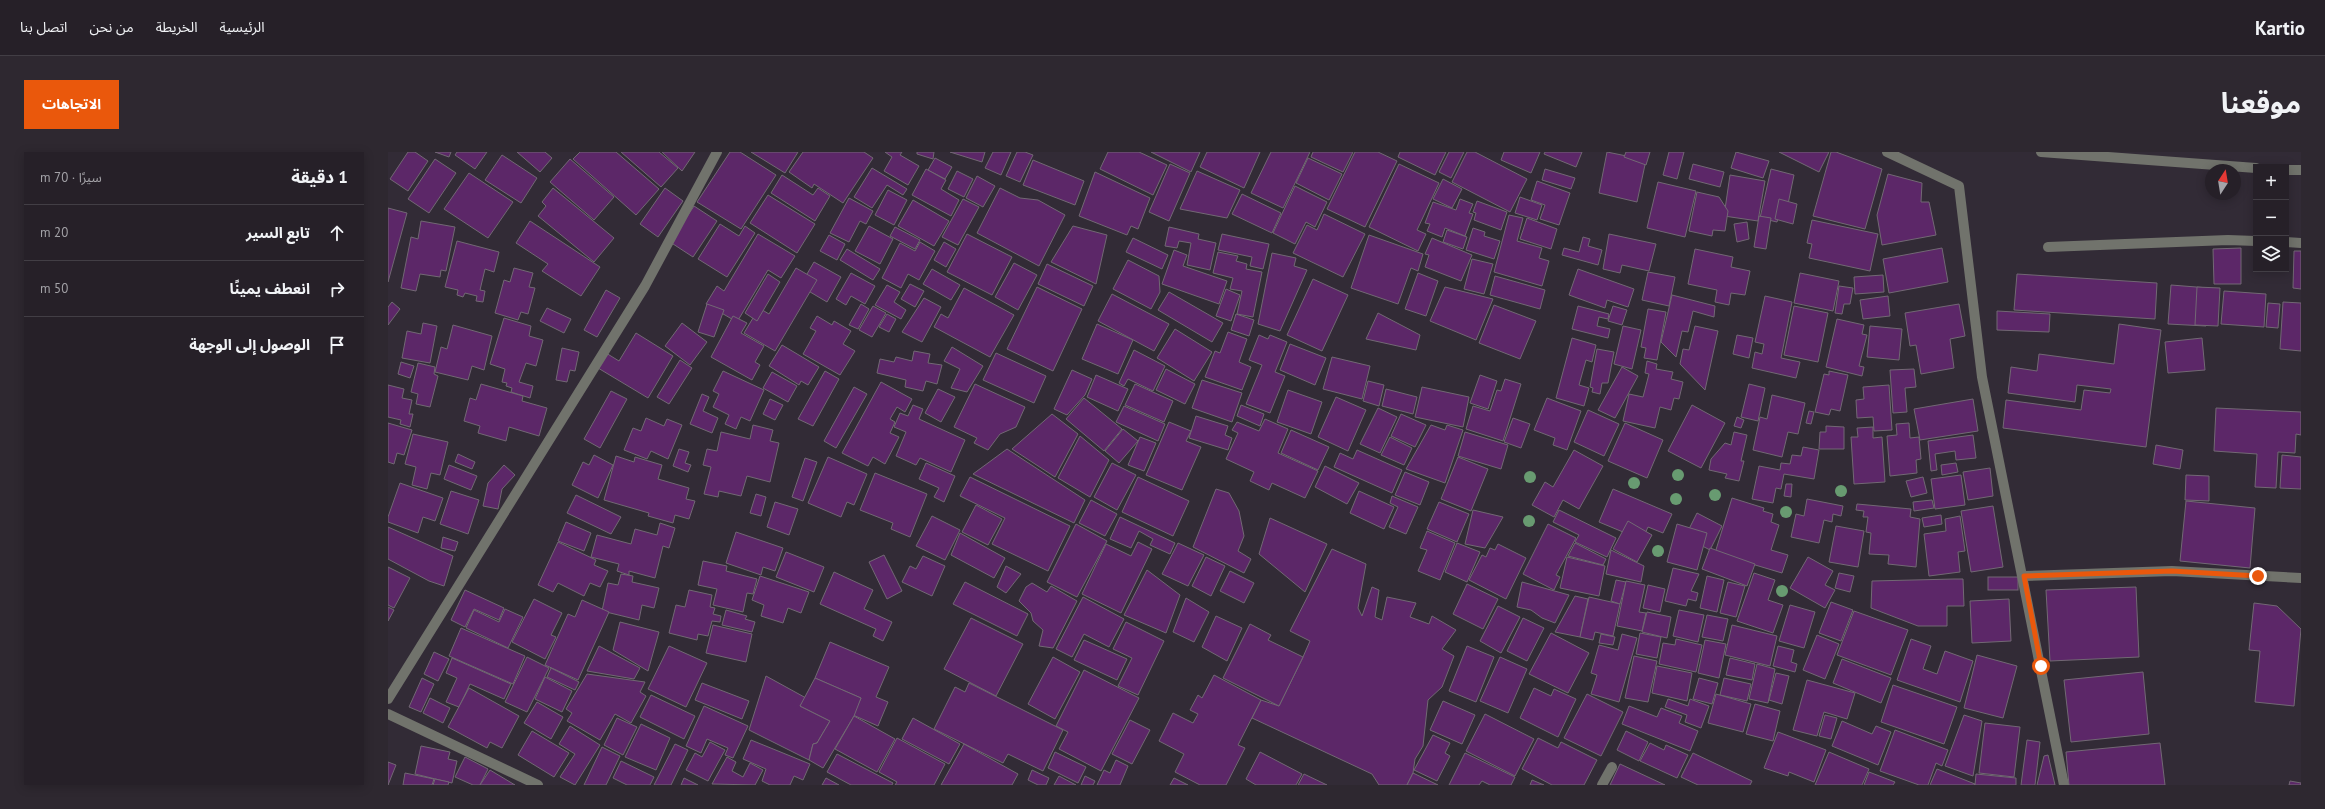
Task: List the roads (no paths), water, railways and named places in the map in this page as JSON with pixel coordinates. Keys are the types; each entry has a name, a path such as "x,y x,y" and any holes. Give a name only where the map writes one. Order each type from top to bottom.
{"street":[{"path":"388,699 645,286 718,152"},
{"path":"1887,152 1959,186 1982,377 2024,576 2064,785"},
{"path":"2041,152 2253,168"},
{"path":"2289,170 2301,170"},
{"path":"2048,247 2228,240 2253,241"},
{"path":"2289,242 2301,243"},
{"path":"2024,576 2172,571 2301,578"},
{"path":"388,714 538,785"},
{"path":"1602,785 1612,767"}]}
